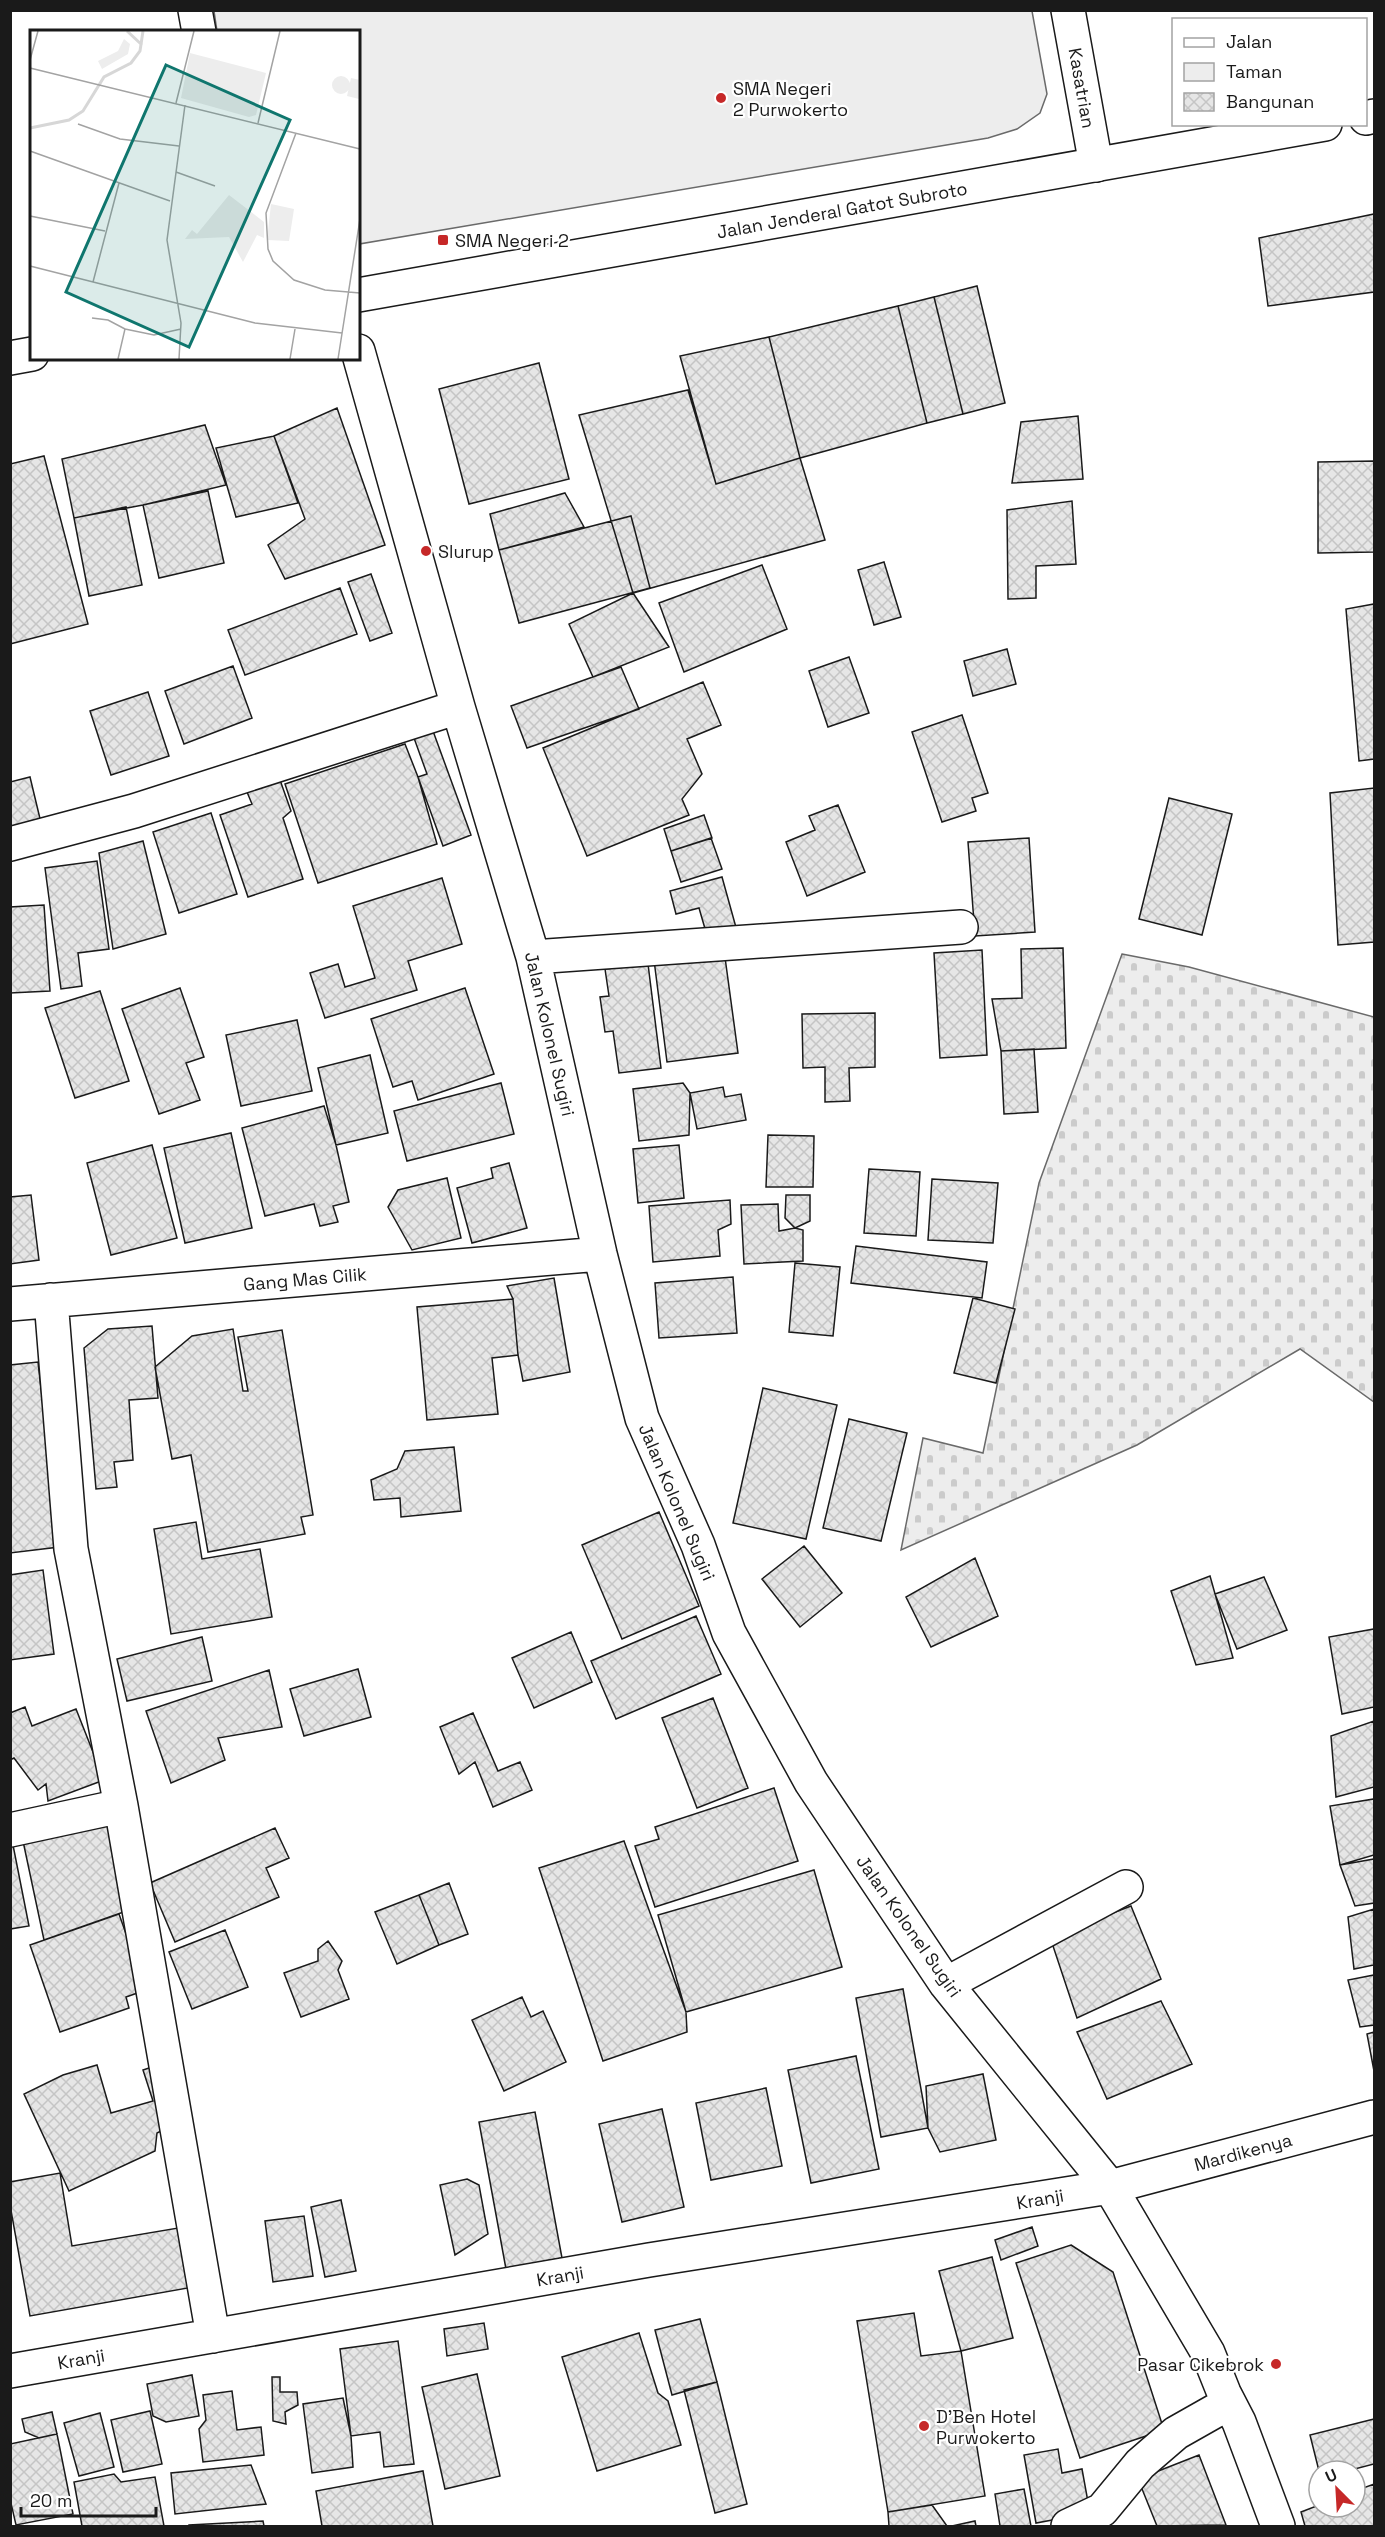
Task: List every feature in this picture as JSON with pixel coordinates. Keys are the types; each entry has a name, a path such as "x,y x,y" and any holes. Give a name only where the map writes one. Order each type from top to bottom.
{"street":[{"path":"195,10 199,30"},
{"name":"Kasatrian","path":"1068,10 1096,165"},
{"name":"Jalan Jenderal Gatot Subroto","path":"360,295 1314,126"},
{"path":"10,358 30,354"},
{"name":"Jalan Kolonel Sugiri","path":"360,358 458,707 533,957 600,1254 642,1418 698,1545 729,1633 811,1782 946,1984 1110,2187 1208,2353 1239,2422 1278,2526"},
{"path":"10,844 134,811 458,707"},
{"path":"533,957 961,927"},
{"name":"Gang Mas Cilik","path":"10,1304 600,1254"},
{"path":"51,1300 71,1549 221,2335"},
{"path":"10,1830 121,1806"},
{"path":"946,1984 1126,1887"},
{"name":"Mardikenya","path":"1110,2187 1374,2117"},
{"name":"Kranji","path":"10,2371 649,2260 1110,2187"},
{"path":"1068,2526 1102,2510 1147,2458 1176,2433 1229,2403"}],"green space":[{"name":"SMA Negeri 2 Purwokerto","path":"214,11 1032,11 1047,94 1040,113 1017,129 988,138 360,244 360,30 217,30"},
{"path":"1122,954 1189,967 1374,1017 1374,1402 1300,1349 1137,1445 901,1550 923,1438 983,1453 1039,1183"}],"building":[{"path":"1374,214 1374,292 1268,306 1259,238"},
{"path":"977,286 1005,403 963,414 934,297"},
{"path":"934,297 963,414 927,423 898,306"},
{"path":"898,306 927,423 800,458 769,337"},
{"path":"769,337 800,458 716,484 680,356"},
{"path":"539,363 569,479 469,504 439,389"},
{"path":"688,390 716,484 800,458 825,540 633,593 579,415"},
{"path":"337,408 385,545 285,579 268,545 305,519 274,436"},
{"path":"1078,416 1083,479 1012,483 1021,422"},
{"path":"205,425 226,485 143,505 74,518 62,459"},
{"path":"274,436 298,503 236,517 216,448"},
{"path":"44,456 88,624 10,644 10,464"},
{"path":"1374,461 1374,552 1318,553 1318,462"},
{"path":"208,491 224,563 159,578 143,505"},
{"path":"565,493 584,527 499,550 490,514"},
{"path":"1072,501 1076,564 1036,566 1036,598 1008,599 1007,510"},
{"path":"126,507 142,585 89,596 74,518"},
{"path":"631,516 650,588 519,623 499,550"},
{"path":"884,562 901,617 874,625 858,570"},
{"path":"762,565 787,629 684,672 659,603"},
{"path":"371,574 392,633 370,641 348,582"},
{"path":"340,588 357,634 245,675 228,630"},
{"path":"633,593 669,647 593,677 569,624"},
{"path":"1374,604 1374,759 1359,761 1346,609"},
{"path":"1007,649 1016,684 973,696 964,661"},
{"path":"849,657 869,713 828,727 809,671"},
{"path":"233,666 252,718 184,744 165,691"},
{"path":"621,667 639,709 527,748 511,706"},
{"path":"703,682 721,725 687,739 702,774 682,799 689,815 587,856 543,748"},
{"path":"148,692 169,756 111,775 90,711"},
{"path":"962,715 988,793 972,798 976,811 942,822 912,732"},
{"path":"433,731 471,835 443,846 418,777 427,774 414,738"},
{"path":"405,744 418,777 437,844 318,883 285,784"},
{"path":"30,777 42,827 10,834 10,782"},
{"path":"280,780 291,811 283,818 303,879 248,897 220,815 252,804 247,792"},
{"path":"1374,788 1374,942 1338,945 1330,793"},
{"path":"1169,798 1232,814 1202,935 1139,919"},
{"path":"838,805 865,872 807,896 786,842 815,830 809,816"},
{"path":"211,813 237,894 179,913 153,832"},
{"path":"704,815 712,838 671,851 664,829"},
{"path":"711,838 722,869 681,882 671,851"},
{"path":"1029,838 1035,932 975,936 968,842"},
{"path":"143,841 166,934 113,949 99,853"},
{"path":"97,861 109,949 78,953 82,986 61,989 45,868"},
{"path":"722,877 737,931 708,939 699,908 676,914 670,891"},
{"path":"442,878 462,944 408,961 417,990 325,1018 310,973 338,964 345,987 375,978 353,906"},
{"path":"44,905 50,991 10,993 10,907"},
{"path":"1063,948 1066,1048 1001,1051 992,999 1022,998 1021,949"},
{"path":"724,950 738,1053 667,1062 654,960"},
{"path":"982,950 987,1055 940,1058 934,953"},
{"path":"648,964 661,1068 619,1073 613,1031 605,1032 600,997 609,996 605,969"},
{"path":"180,988 204,1057 186,1063 200,1100 159,1114 122,1009"},
{"path":"465,988 494,1074 418,1100 412,1081 393,1087 371,1019"},
{"path":"100,991 129,1081 75,1098 45,1008"},
{"path":"875,1013 875,1067 849,1068 850,1101 825,1102 825,1067 803,1068 802,1014"},
{"path":"297,1020 312,1091 241,1106 226,1035"},
{"path":"1034,1049 1038,1112 1004,1114 1001,1051"},
{"path":"370,1055 388,1133 336,1145 318,1068"},
{"path":"501,1083 514,1134 407,1161 394,1111"},
{"path":"683,1083 690,1093 689,1135 639,1141 633,1089"},
{"path":"723,1087 725,1097 741,1094 746,1120 697,1129 690,1093"},
{"path":"324,1106 349,1202 333,1206 338,1222 320,1226 314,1204 265,1216 242,1128"},
{"path":"231,1133 252,1228 185,1243 164,1148"},
{"path":"768,1135 814,1136 813,1187 766,1187"},
{"path":"152,1145 177,1238 111,1255 87,1163"},
{"path":"679,1145 684,1198 638,1203 633,1149"},
{"path":"509,1163 527,1228 472,1243 457,1188 493,1178 491,1168"},
{"path":"869,1169 920,1172 916,1236 864,1233"},
{"path":"447,1178 461,1238 412,1250 388,1207 398,1190"},
{"path":"932,1179 998,1183 993,1243 928,1240"},
{"path":"31,1195 39,1260 10,1264 10,1197"},
{"path":"786,1195 810,1195 810,1221 795,1228 785,1218"},
{"path":"730,1200 731,1224 718,1230 720,1256 653,1262 649,1206"},
{"path":"778,1204 779,1231 795,1228 803,1230 803,1261 744,1264 741,1205"},
{"path":"856,1246 987,1262 982,1298 851,1283"},
{"path":"795,1263 840,1267 833,1336 789,1332"},
{"path":"733,1277 737,1333 659,1338 655,1283"},
{"path":"554,1278 570,1372 523,1381 518,1355 513,1299 507,1286"},
{"path":"973,1298 1015,1309 996,1383 954,1373"},
{"path":"513,1299 518,1355 492,1358 498,1414 427,1420 417,1307"},
{"path":"152,1326 158,1398 129,1400 133,1460 114,1462 117,1487 96,1489 84,1348 108,1329"},
{"path":"233,1329 243,1391 248,1391 238,1337 282,1330 313,1515 301,1517 305,1534 208,1552 191,1455 172,1459 155,1367 192,1336"},
{"path":"38,1362 59,1547 10,1553 10,1365"},
{"path":"763,1388 837,1405 806,1539 733,1523"},
{"path":"849,1419 907,1433 881,1541 823,1528"},
{"path":"454,1447 461,1511 401,1517 400,1498 374,1500 371,1480 397,1469 405,1451"},
{"path":"659,1512 699,1606 622,1639 582,1545"},
{"path":"196,1522 202,1559 260,1549 272,1617 171,1634 154,1529"},
{"path":"804,1546 842,1593 800,1627 762,1579"},
{"path":"975,1558 998,1616 931,1647 906,1597"},
{"path":"43,1570 54,1654 10,1660 10,1575"},
{"path":"1210,1576 1233,1658 1196,1665 1171,1591"},
{"path":"1264,1577 1287,1630 1237,1649 1215,1594"},
{"path":"696,1616 721,1674 616,1719 591,1661"},
{"path":"1374,1629 1374,1707 1342,1714 1329,1637"},
{"path":"571,1632 592,1682 534,1708 512,1658"},
{"path":"202,1637 212,1681 127,1701 117,1659"},
{"path":"358,1669 371,1717 304,1736 290,1689"},
{"path":"269,1670 282,1727 218,1738 225,1760 171,1783 146,1711"},
{"path":"713,1698 748,1788 697,1808 662,1718"},
{"path":"25,1707 32,1726 76,1709 104,1780 48,1801 46,1784 38,1790 14,1758 10,1760 10,1713"},
{"path":"473,1713 498,1771 520,1762 532,1790 493,1807 475,1762 459,1774 440,1727"},
{"path":"1374,1721 1374,1787 1336,1797 1331,1736"},
{"path":"774,1788 798,1861 655,1907 635,1846 659,1839 655,1827"},
{"path":"1374,1799 1374,1855 1340,1865 1330,1806"},
{"path":"120,1820 135,1908 44,1940 23,1841"},
{"path":"275,1828 289,1858 266,1868 279,1897 175,1942 150,1883"},
{"path":"624,1841 686,2012 687,2032 603,2061 539,1868"},
{"path":"10,1845 13,1845 29,1926 10,1929"},
{"path":"1374,1859 1374,1903 1355,1906 1340,1865"},
{"path":"814,1870 842,1967 686,2012 658,1915"},
{"path":"449,1883 468,1934 439,1945 419,1895"},
{"path":"419,1895 439,1945 397,1964 375,1912"},
{"path":"1131,1906 1161,1979 1077,2018 1050,1937"},
{"path":"1374,1909 1374,1965 1354,1969 1348,1917"},
{"path":"119,1914 146,1990 126,1997 129,2008 60,2032 30,1945"},
{"path":"225,1930 248,1987 192,2009 169,1952"},
{"path":"328,1941 342,1961 338,1970 349,1999 301,2017 284,1973 318,1961 318,1949"},
{"path":"1374,1975 1374,2025 1360,2027 1348,1980"},
{"path":"903,1989 928,2128 881,2137 856,1998"},
{"path":"522,1997 531,2017 543,2011 566,2062 504,2091 472,2020"},
{"path":"1161,2001 1192,2064 1107,2099 1077,2032"},
{"path":"1374,2032 1374,2071 1367,2034"},
{"path":"856,2056 879,2169 811,2183 788,2070"},
{"path":"97,2065 111,2113 153,2101 143,2070 155,2066 173,2125 157,2133 155,2151 69,2191 24,2094 63,2075"},
{"path":"983,2074 996,2140 940,2152 928,2128 926,2086"},
{"path":"766,2088 782,2166 711,2180 696,2103"},
{"path":"662,2109 684,2207 622,2222 599,2124"},
{"path":"535,2112 562,2258 506,2269 479,2122"},
{"path":"60,2173 72,2246 178,2228 188,2288 30,2316 10,2205 10,2182"},
{"path":"467,2179 479,2185 488,2234 455,2255 440,2185"},
{"path":"341,2200 356,2271 325,2277 311,2207"},
{"path":"304,2216 313,2276 273,2282 265,2221"},
{"path":"1032,2227 1038,2246 1001,2260 995,2240"},
{"path":"1071,2245 1113,2272 1164,2430 1080,2458 1016,2263"},
{"path":"992,2257 1013,2338 961,2351 939,2271"},
{"name":"D'Ben Hotel Purwokerto","path":"914,2313 921,2356 961,2351 985,2496 888,2512 857,2321"},
{"path":"700,2319 717,2382 672,2395 655,2330"},
{"path":"484,2323 488,2349 447,2356 444,2329"},
{"path":"639,2333 658,2393 668,2401 681,2445 597,2471 562,2357"},
{"path":"398,2341 414,2464 384,2467 380,2432 351,2436 340,2349"},
{"path":"477,2374 500,2476 445,2489 422,2387"},
{"path":"192,2375 199,2416 166,2422 153,2416 147,2384"},
{"path":"272,2377 280,2377 280,2392 297,2392 298,2405 285,2412 286,2424 273,2421"},
{"path":"717,2382 747,2504 715,2513 684,2390"},
{"path":"232,2391 237,2430 261,2427 264,2455 203,2462 199,2429 206,2420 203,2395"},
{"path":"343,2398 351,2436 353,2467 312,2473 303,2404"},
{"path":"150,2411 162,2464 123,2472 111,2420"},
{"path":"52,2412 57,2434 39,2438 25,2432 22,2419"},
{"path":"100,2413 114,2467 79,2476 64,2423"},
{"path":"1374,2419 1374,2464 1367,2466 1367,2459 1316,2459 1310,2435"},
{"path":"57,2434 73,2514 16,2525 10,2499 10,2444"},
{"path":"1058,2449 1062,2473 1082,2469 1090,2513 1036,2523 1024,2455"},
{"path":"1199,2455 1226,2525 1157,2526 1138,2479"},
{"path":"251,2465 266,2504 175,2514 171,2473"},
{"path":"423,2471 433,2526 322,2526 316,2491"},
{"path":"114,2474 121,2482 155,2477 164,2526 82,2526 74,2482"},
{"path":"1374,2484 1374,2526 1305,2526 1301,2512 1307,2510 1307,2519 1367,2519 1367,2487"},
{"path":"1024,2489 1031,2526 1000,2526 995,2494"},
{"path":"932,2505 947,2526 889,2526 888,2512"},
{"path":"263,2521 264,2526 189,2526 189,2525"},
{"path":"975,2521 976,2526 952,2526"}],"place":[{"name":"SMA Negeri 2 Purwokerto","path":"721,98"},
{"name":"SMA Negeri 2","path":"443,240"},
{"name":"Slurup","path":"426,551"},
{"name":"Pasar Cikebrok","path":"1276,2364"},
{"name":"D'Ben Hotel Purwokerto","path":"924,2426"}]}
